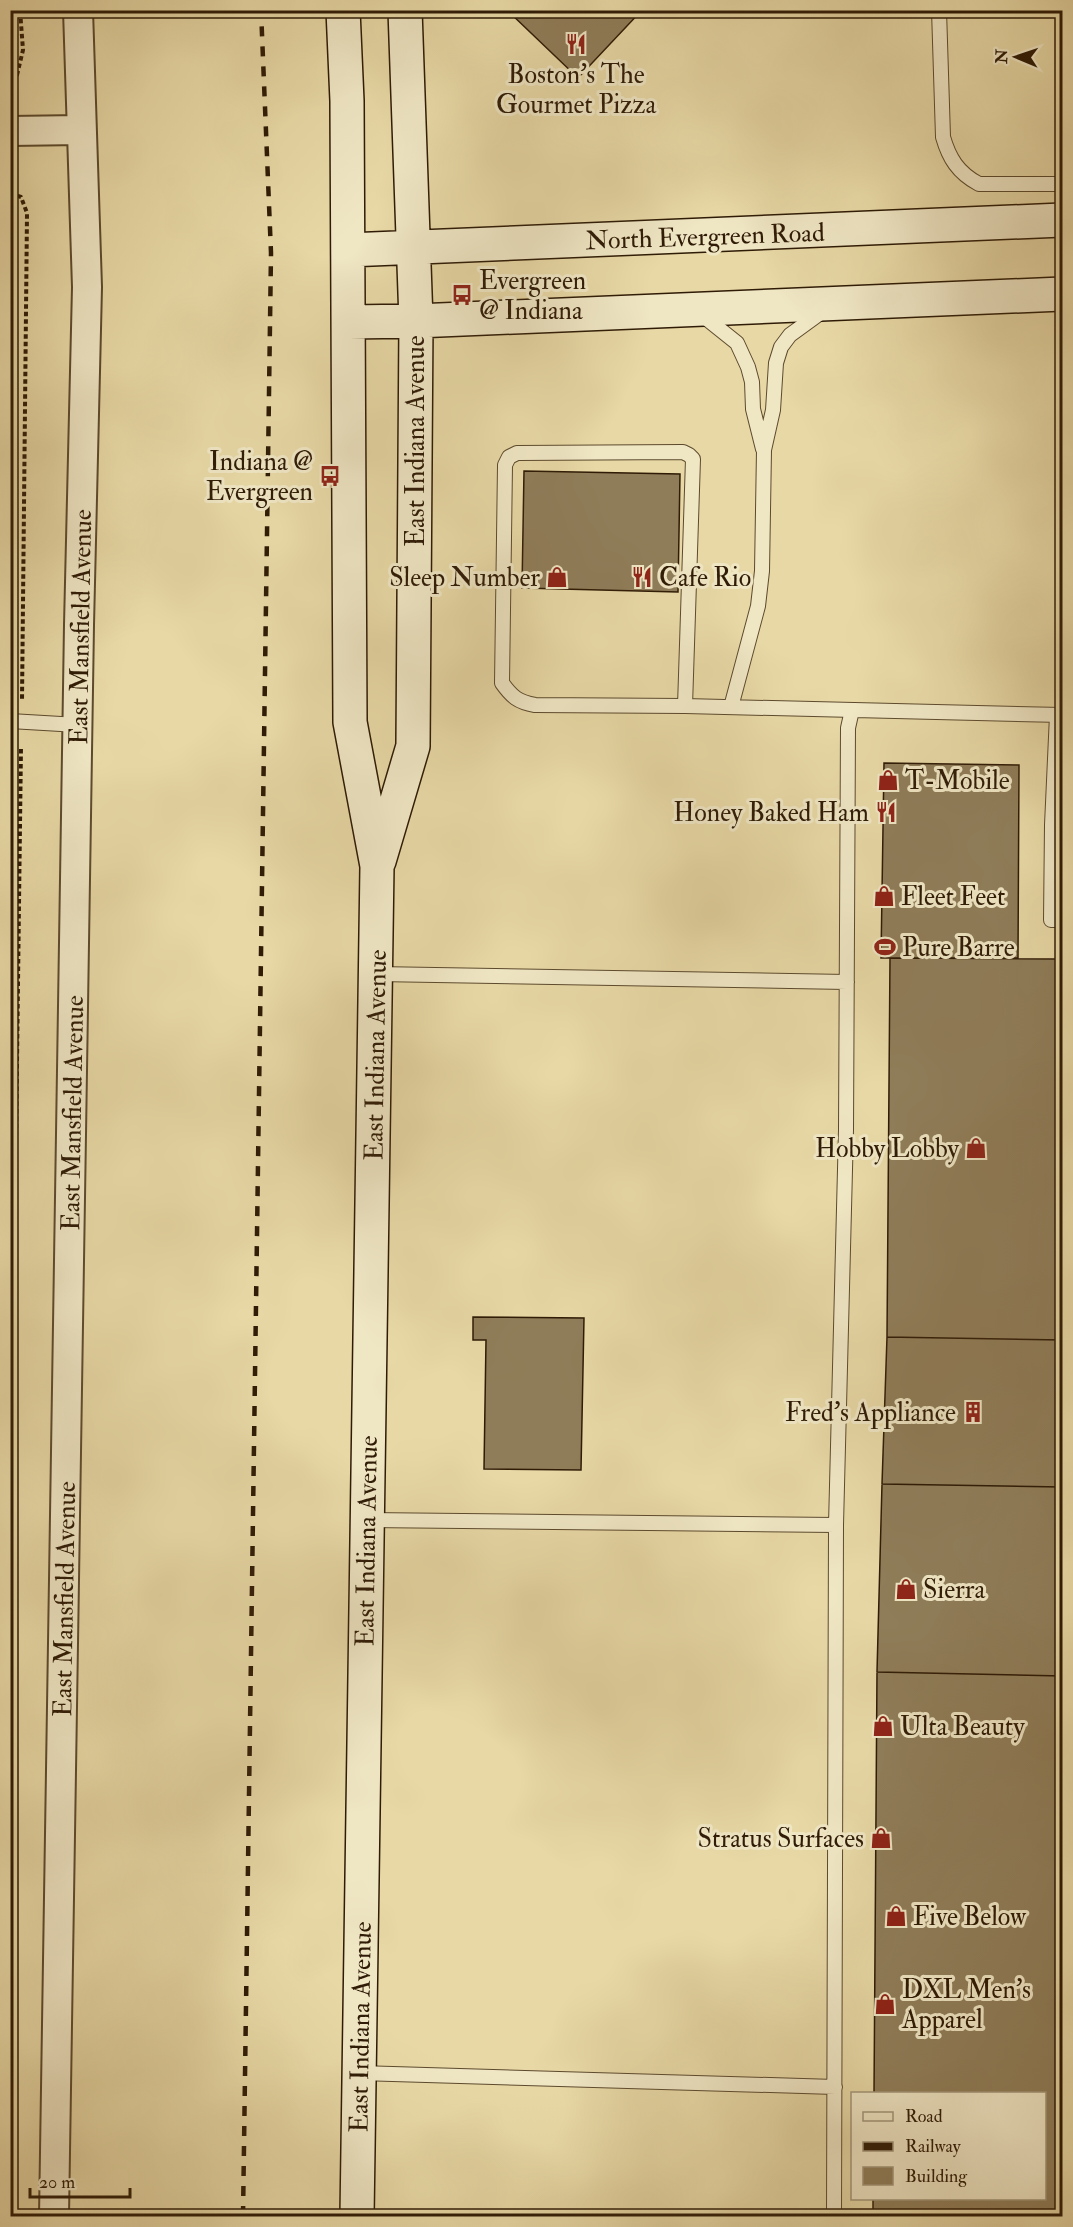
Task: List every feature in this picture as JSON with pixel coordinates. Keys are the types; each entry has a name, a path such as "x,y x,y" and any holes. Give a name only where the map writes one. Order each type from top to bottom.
{"main road":[{"name":"East Indiana Avenue","path":"343,10 347,101 350,722 377,866 357,2217"},
{"name":"East Indiana Avenue","path":"377,866 413,746 416,321 405,10"},
{"name":"North Evergreen Road","path":"348,250 1062,220"},
{"path":"349,322 1062,294"}],"street":[{"name":"East Mansfield Avenue","path":"54,2217 87,287 80,130 78,10"},
{"path":"10,131 80,130"}],"lane":[{"path":"939,10 943,136 947,153 955,165 968,178 979,184 1062,184"},
{"path":"731,707 758,606 762,572 764,450 773,410 774,375 782,347 790,335 804,323 835,304"},
{"path":"693,309 737,343 752,382 753,409 764,450"},
{"path":"685,706 693,459 683,452 517,453 509,456 505,465 502,682 512,697 535,705 685,706 1060,715 1052,825 1051,920 1062,920"},
{"path":"834,2217 836,1525 846,1161 848,728 852,710"},
{"path":"16,721 78,725"},
{"path":"376,974 847,982"},
{"path":"366,1520 836,1525"},
{"path":"359,2073 835,2087"}],"path":[{"path":"10,78 17,75 23,50 20,10"},
{"path":"10,193 21,197 27,213 16,721 10,1616"}],"building":[{"name":"Boston's The Gourmet Pizza","path":"507,10 642,10 578,78"},
{"path":"524,471 680,474 678,592 522,588"},
{"path":"884,763 1019,765 1018,958 881,958"},
{"name":"Hobby Lobby","path":"890,958 1062,959 1062,1340 887,1337"},
{"path":"473,1317 584,1318 581,1470 484,1469 486,1340 473,1340"},
{"name":"Fred's Appliance","path":"887,1337 1062,1340 1062,1487 882,1484"},
{"path":"882,1484 1062,1487 1062,1676 877,1672"},
{"path":"877,1672 1062,1676 1062,2216 873,2216 873,2200 1046,2200 1046,2092 874,2092"}],"railway":[{"path":"243,2216 271,253 261,10"}],"place":[{"name":"Boston's The Gourmet Pizza","path":"576,44"},
{"name":"Evergreen @ Indiana","path":"462,295"},
{"name":"Indiana @ Evergreen","path":"330,476"},
{"name":"Sleep Number","path":"557,577"},
{"name":"Cafe Rio","path":"642,577"},
{"name":"T-Mobile","path":"888,780"},
{"name":"Honey Baked Ham","path":"886,812"},
{"name":"Fleet Feet","path":"884,896"},
{"name":"Pure Barre","path":"885,947"},
{"name":"Hobby Lobby","path":"976,1148"},
{"name":"Fred's Appliance","path":"973,1412"},
{"name":"Sierra","path":"906,1589"},
{"name":"Ulta Beauty","path":"883,1726"},
{"name":"Stratus Surfaces","path":"881,1838"},
{"name":"Five Below","path":"896,1916"},
{"name":"DXL Men's Apparel","path":"885,2004"}]}
